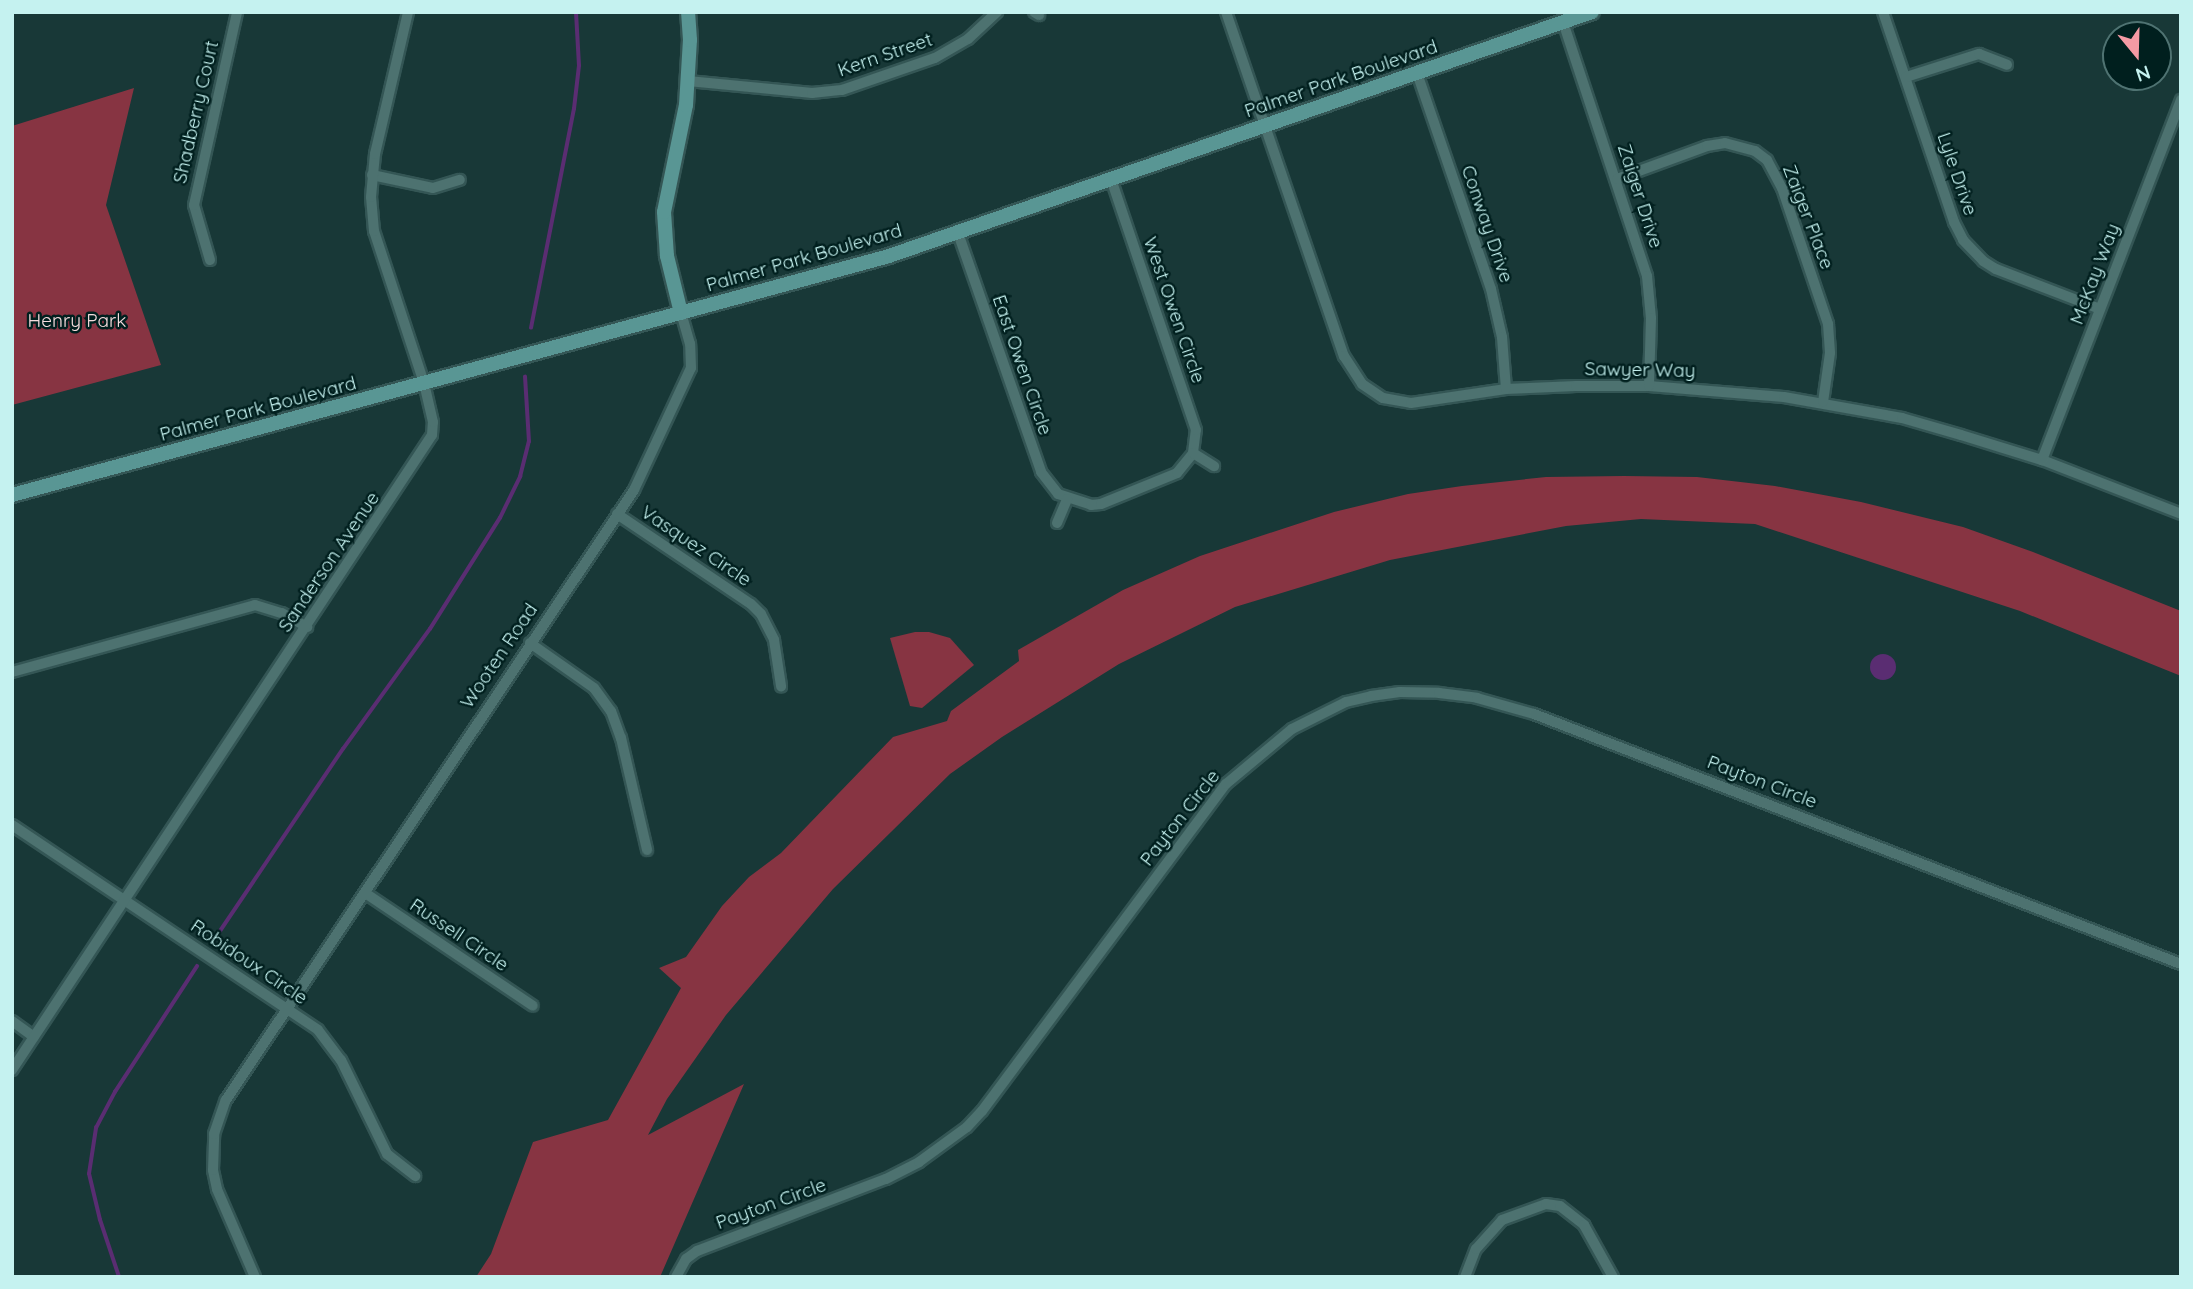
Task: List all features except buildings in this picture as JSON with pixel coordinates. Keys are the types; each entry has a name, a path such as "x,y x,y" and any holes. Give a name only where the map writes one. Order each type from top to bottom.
{"main road":[{"name":"Wooten Road","path":"681,313 667,256 664,212 688,81 688,12"},
{"name":"Palmer Park Boulevard","path":"12,495 862,264 1592,12"}],"street":[{"name":"Shadberry Court","path":"210,260 194,205 237,12"},
{"name":"Sanderson Avenue","path":"12,1070 428,445 433,422 424,383 374,231 372,175 408,12"},
{"name":"Kern Street","path":"688,81 812,93 842,90 952,49 983,28 997,12"},
{"name":"Sawyer Way","path":"1226,12 1344,356 1362,384 1383,398 1398,403 1506,389 1649,386 1823,402 1902,418 2042,460 2181,514"},
{"name":"Lyle Drive","path":"1883,12 1954,222 1971,251 1996,269 2100,309"},
{"name":"Zaiger Drive","path":"1563,22 1647,276 1651,318 1649,386"},
{"path":"1906,77 1979,54 2007,65"},
{"name":"Conway Drive","path":"1417,73 1491,289 1502,337 1506,389"},
{"name":"McKay Way","path":"2042,460 2181,100"},
{"name":"Zaiger Place","path":"1616,179 1707,146 1725,143 1755,151 1767,160 1782,188 1828,324 1830,353 1823,402"},
{"path":"372,175 433,188 460,180"},
{"name":"West Owen Circle","path":"1111,179 1193,417 1196,430 1193,453"},
{"name":"East Owen Circle","path":"958,233 1041,472 1058,494 1067,499"},
{"name":"Wooten Road","path":"255,1277 217,1189 211,1153 214,1134 226,1100 617,514 652,456 687,380 692,355 681,313"},
{"path":"1057,523 1067,499 1091,505 1136,491 1177,473 1193,453 1214,466"},
{"name":"Vasquez Circle","path":"617,514 751,604 761,614 774,640 781,686"},
{"path":"12,672 255,605 282,613 307,627"},
{"path":"530,643 594,688 611,711 621,738 647,850"},
{"name":"Payton Circle","path":"676,1277 686,1259 697,1251 886,1179 919,1162 967,1127 982,1111 1226,784 1292,729 1346,702 1371,696 1400,692 1477,698 1534,714 2181,964"},
{"name":"Robidoux Circle","path":"12,825 287,1008 327,1039 341,1060 387,1154 415,1177"},
{"name":"Russell Circle","path":"365,893 533,1006"},
{"path":"12,1021 34,1037"},
{"path":"1465,1277 1476,1249 1502,1220 1546,1203 1560,1206 1579,1219 1613,1277"}],"green space":[{"name":"Henry Park","path":"134,88 106,205 161,365 12,405 12,126"},
{"path":"1546,477 1697,477 1775,486 1861,502 1963,527 2033,552 2181,611 2181,676 2020,611 1755,524 1641,519 1566,526 1390,560 1235,607 1119,664 1002,737 950,774 833,889 726,1015 667,1099 648,1135 744,1084 660,1277 476,1277 491,1254 533,1142 608,1120 681,988 659,968 686,957 722,906 749,877 781,853 893,737 947,721 951,711 1019,661 1018,650 1123,590 1200,556 1334,512 1408,494"},
{"path":"915,632 929,632 950,638 974,665 922,708 910,706 890,638"}],"shaded area":[{"path":"1883,654 1892,658 1896,667 1892,676 1883,680 1874,676 1870,667 1874,658"}],"waterway":[{"path":"531,328 574,109 579,66 576,12"},
{"path":"214,940 343,749 430,629 500,518 520,477 529,442 525,377"},
{"path":"119,1277 100,1220 89,1174 96,1128 115,1092 197,966"}]}
